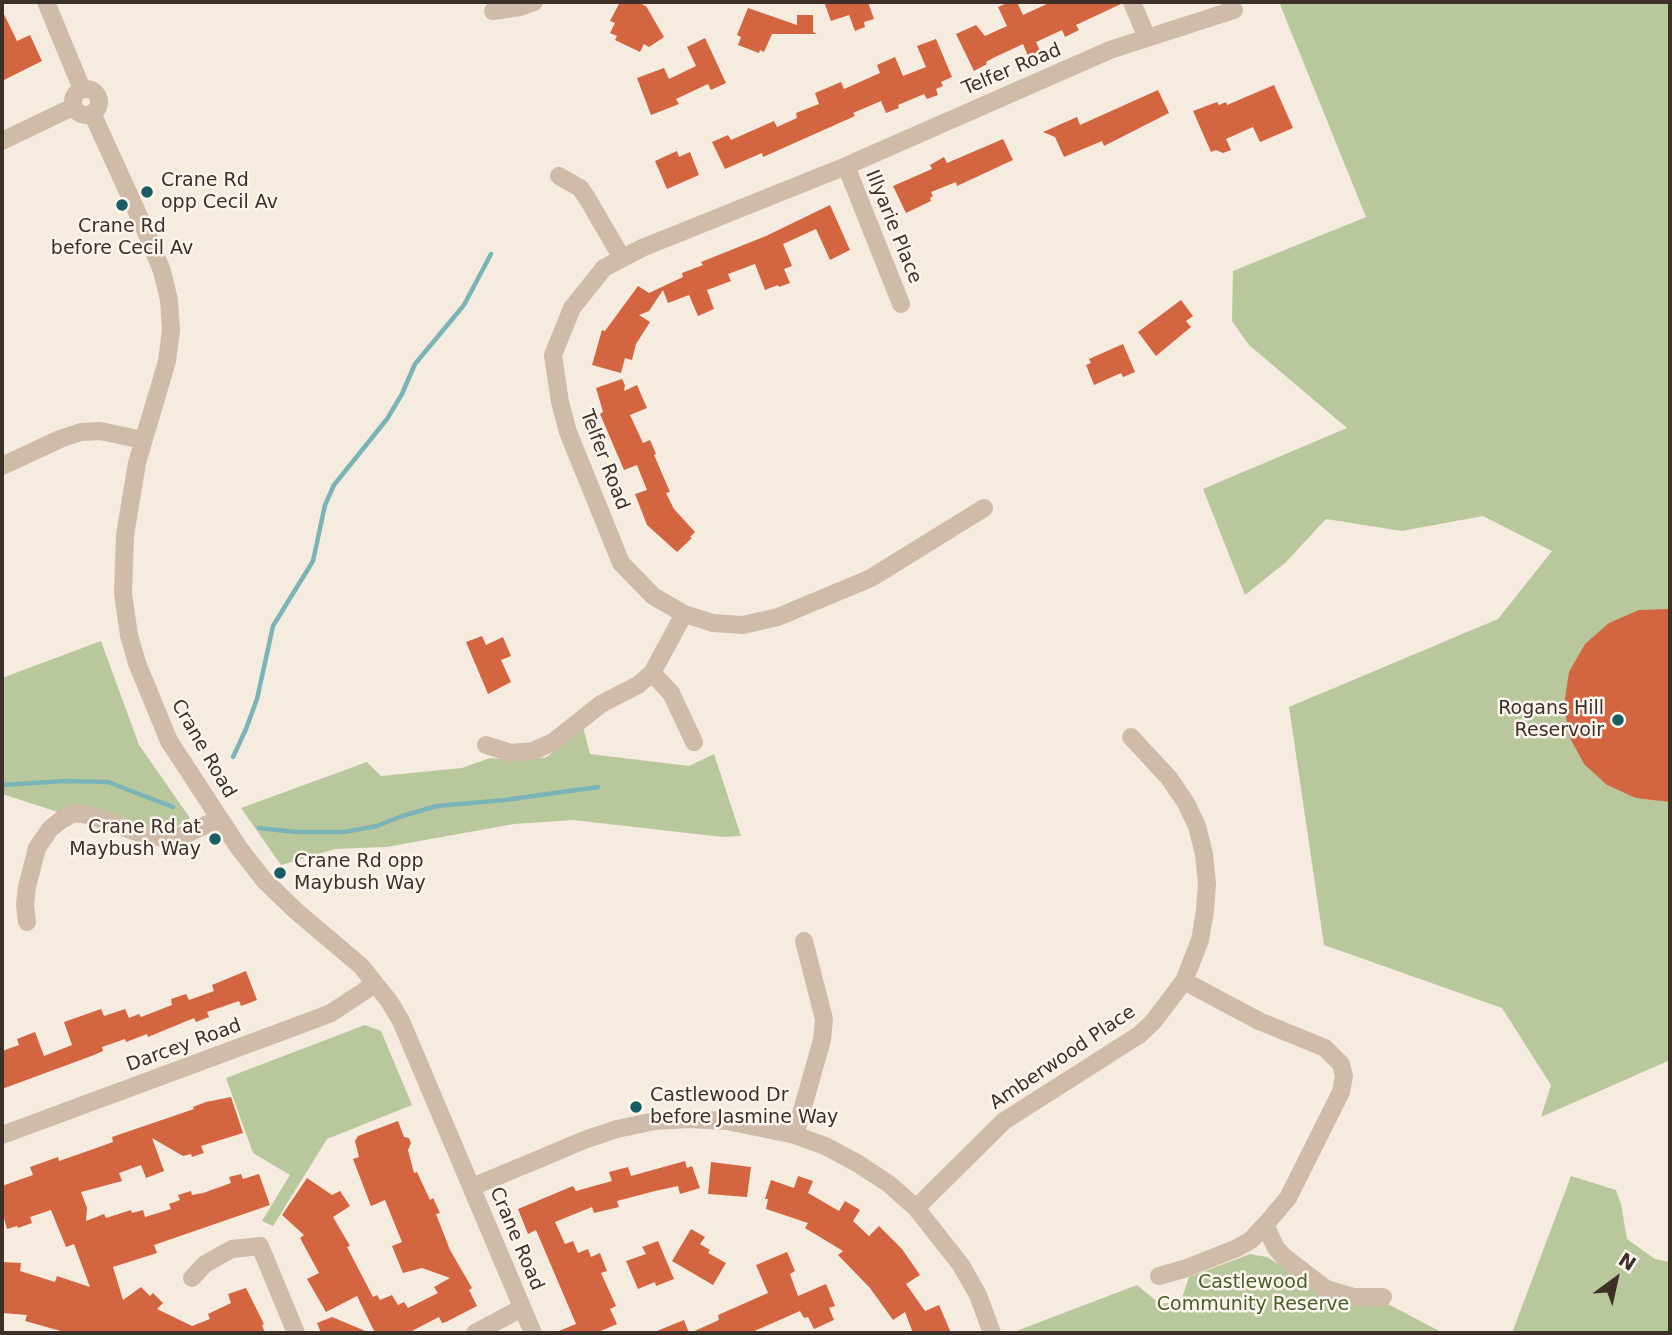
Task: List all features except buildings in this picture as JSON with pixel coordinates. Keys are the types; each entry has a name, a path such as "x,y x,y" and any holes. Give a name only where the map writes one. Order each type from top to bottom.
{"street":[{"path":"46,2 82,89"},
{"path":"492,11 534,2"},
{"path":"1132,2 1147,38"},
{"name":"Telfer Road","path":"984,508 871,578 778,617 743,625 713,622 684,614 653,596 621,563 568,432 560,402 553,355 572,309 604,268 622,258 846,166 1110,50 1234,10"},
{"path":"73,107 74,96 82,89"},
{"path":"73,107 81,114 92,113 98,107 98,97 93,91 82,89"},
{"path":"2,141 73,107"},
{"name":"Crane Road","path":"92,113 152,246 169,300 171,330 166,361 132,483 122,567 127,625 137,663 169,741 219,819 264,880 361,966 401,1021 533,1333"},
{"name":"Illyarie Place","path":"846,166 901,304"},
{"path":"559,176 580,188 622,258"},
{"path":"2,466 81,432 100,431 143,440"},
{"path":"486,745 511,753 533,751 563,735 601,704 638,685 652,673 684,614"},
{"path":"652,673 671,693 694,742"},
{"name":"Amberwood Place","path":"916,1208 1004,1121 1139,1035 1153,1022 1184,981 1200,940 1205,911 1207,884 1204,854 1197,827 1186,803 1169,778 1131,737"},
{"path":"27,922 27,887 37,848 50,829 74,813 89,815 142,834 167,839 184,835 219,819"},
{"path":"795,1135 822,1040 824,1019 804,941"},
{"path":"1159,1276 1237,1248 1251,1240 1265,1225 1287,1198 1341,1092 1344,1076 1341,1064 1325,1048 1259,1021 1184,981"},
{"name":"Darcey Road","path":"2,1135 322,1017 375,984"},
{"path":"472,1187 587,1139 617,1129 655,1122 689,1119 727,1121 795,1135 857,1163 888,1184 916,1208 961,1265 978,1295 992,1333"},
{"path":"1265,1225 1276,1248 1326,1289 1353,1297 1383,1297"},
{"path":"192,1278 205,1264 232,1249 260,1246 296,1333"},
{"path":"475,1333 522,1308"}],"green space":[{"path":"1279,2 1670,2 1670,1060 1541,1117 1551,1085 1502,1008 1324,945 1289,707 1498,619 1552,551 1483,516 1402,531 1326,519 1285,563 1245,595 1203,489 1347,428 1249,345 1232,321 1233,271 1366,217"},
{"path":"101,641 139,745 190,818 167,833 61,813 2,794 2,678"},
{"path":"583,727 590,754 689,766 714,754 741,836 723,837 573,820 514,824 386,847 335,849 281,865 241,808 367,762 381,776 462,768 490,758 523,761 547,757"},
{"path":"365,1025 381,1031 412,1105 327,1139 273,1226 262,1221 290,1175 253,1153 226,1078"},
{"path":"1571,1176 1616,1190 1627,1239 1655,1259 1670,1262 1670,1333 1512,1333"},
{"name":"Castlewood Community Reserve","path":"1250,1254 1267,1257 1335,1299 1388,1304 1443,1333 1011,1333 1137,1285 1160,1304 1181,1301 1189,1277"}],"waterway":[{"path":"233,757 257,699 273,626 313,561 325,505 334,485 387,419 415,364 464,305 491,254"},
{"path":"2,785 65,781 108,782 173,807"},
{"path":"259,828 296,832 344,832 377,826 437,806 598,787"}],"place":[{"name":"Crane Rd opp Cecil Av","path":"147,192"},
{"name":"Crane Rd before Cecil Av","path":"122,205"},
{"name":"Rogans Hill Reservoir","path":"1618,720"},
{"name":"Crane Rd at Maybush Way","path":"215,839"},
{"name":"Crane Rd opp Maybush Way","path":"280,873"},
{"name":"Castlewood Dr before Jasmine Way","path":"636,1107"}]}
